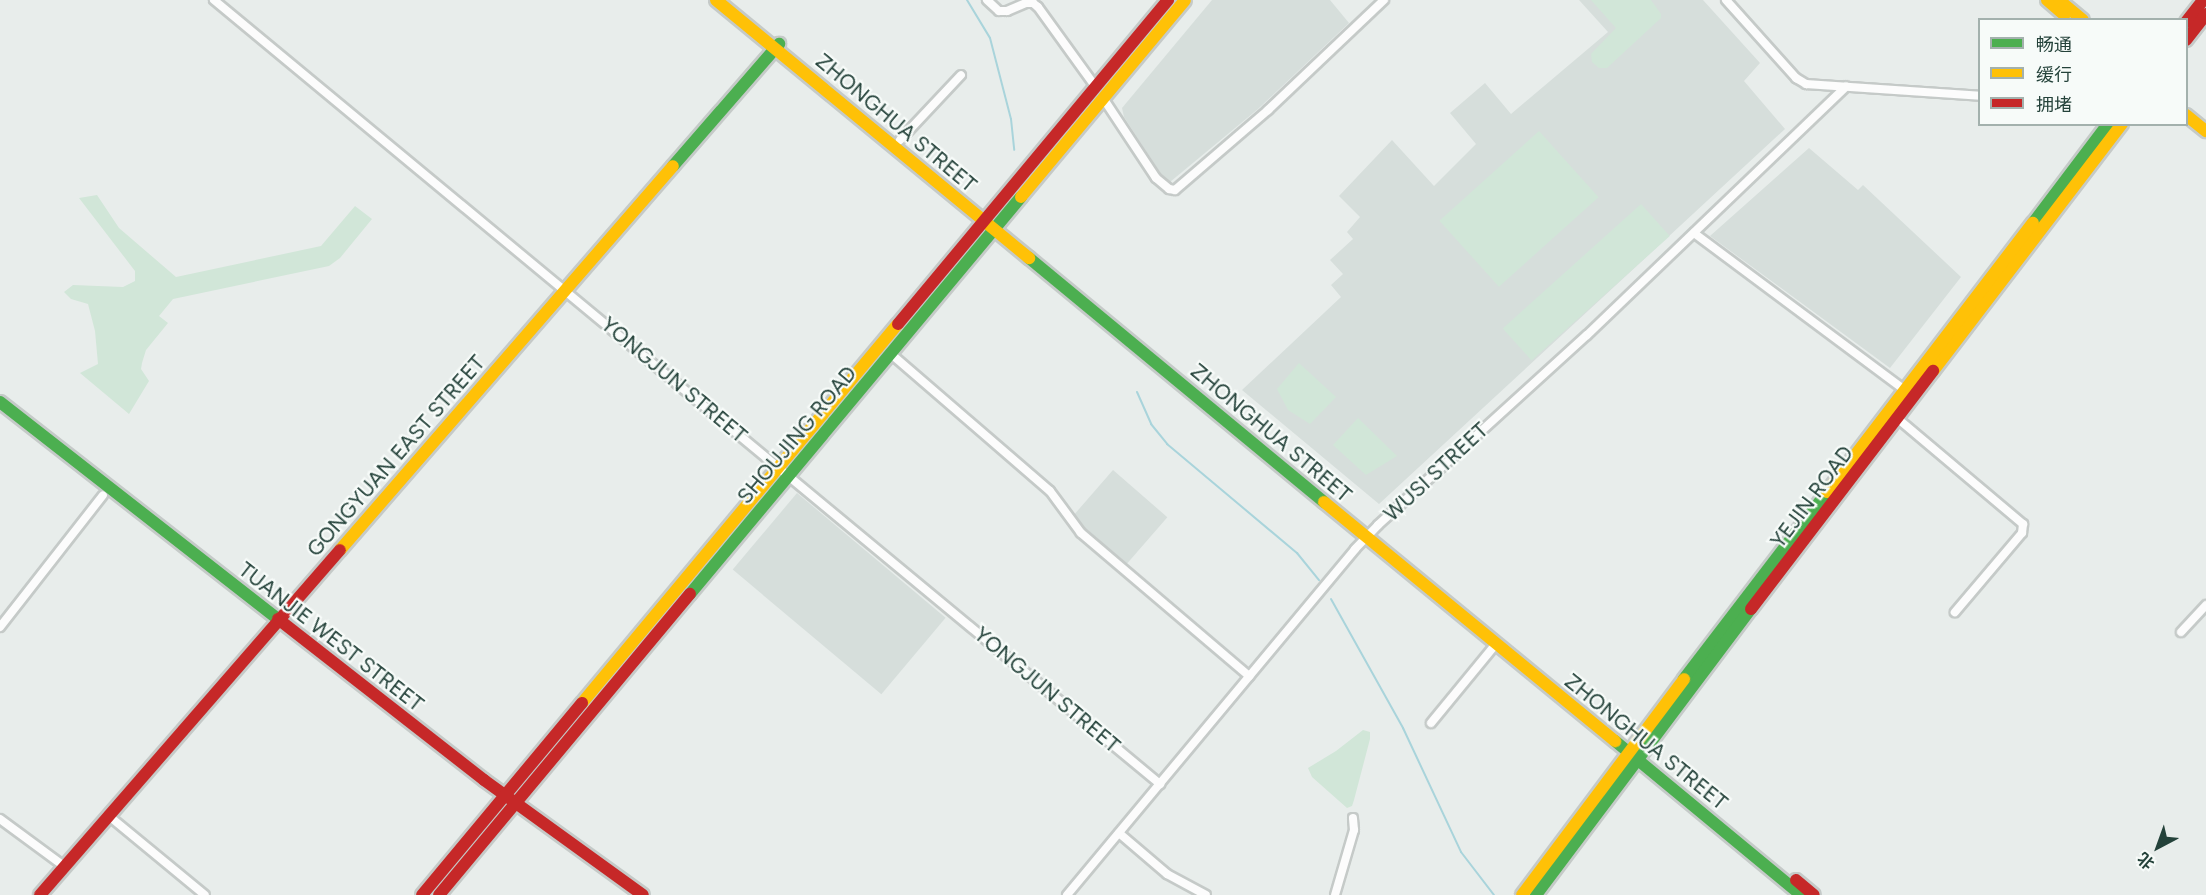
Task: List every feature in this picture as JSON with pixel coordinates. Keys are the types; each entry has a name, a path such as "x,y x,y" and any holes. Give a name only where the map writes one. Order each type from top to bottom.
{"street":[{"name":"YONGJUN STREET","path":"214,0 1160,784"},
{"name":"ZHONGHUA STREET","path":"716,0 900,140 986,217"},
{"name":"ZHONGHUA STREET","path":"729,0 778,46 1635,753 1801,895"},
{"path":"987,0 999,10 1007,11 1033,3 1095,86"},
{"name":"SHOUJING ROAD","path":"422,895 1167,0"},
{"name":"SHOUJING ROAD","path":"439,895 1185,0"},
{"path":"1103,98 1156,178 1169,189 1175,190 1268,110 1384,0"},
{"path":"1726,0 1801,82 1978,96"},
{"path":"2047,0 2068,18"},
{"path":"2059,0 2081,18"},
{"path":"2188,21 2203,0"},
{"path":"2188,39 2206,14"},
{"name":"GONGYUAN EAST STREET","path":"40,895 778,46"},
{"path":"900,140 962,75"},
{"name":"WUSI STREET","path":"1066,895 1369,534 1694,233 1846,87"},
{"path":"2188,106 2206,121"},
{"path":"2188,116 2206,131"},
{"name":"YEJIN ROAD","path":"1536,895 1635,753 1905,390 2106,126"},
{"name":"YEJIN ROAD","path":"1522,895 1897,418 2120,126"},
{"path":"1694,233 1905,390"},
{"path":"890,353 1050,491 1081,533 1250,676"},
{"name":"TUANJIE WEST STREET","path":"0,402 276,624"},
{"name":"TUANJIE WEST STREET","path":"0,414 628,895"},
{"path":"1897,418 2023,524 2022,533 1955,612"},
{"path":"0,627 103,495"},
{"name":"ZHONGHUA STREET","path":"1369,534 1496,644 1814,895"},
{"path":"2181,632 2206,605"},
{"path":"1431,723 1496,644"},
{"name":"TUANJIE WEST STREET","path":"513,807 643,895"},
{"path":"109,816 205,895"},
{"path":"1335,895 1354,830 1353,818"},
{"path":"0,819 65,867"},
{"path":"1119,833 1167,874 1206,895"}],"shaded area":[{"path":"1212,0 1330,0 1349,23 1258,109 1170,182 1164,179 1124,117 1122,108"},
{"path":"1579,0 1703,0 1760,63 1744,81 1785,129 1379,504 1242,390 1341,297 1331,285 1343,274 1330,260 1353,239 1347,232 1360,217 1339,196 1392,140 1434,186 1476,144 1450,113 1485,83 1511,114 1608,32"},
{"path":"1809,148 1858,190 1863,185 1961,277 1890,368 1710,236"},
{"path":"1113,470 1167,517 1127,564 1072,517"},
{"path":"797,493 946,618 881,694 733,570"}],"green space":[{"path":"1591,0 1651,0 1661,14 1661,18 1607,68 1599,68 1592,62 1591,54 1616,28"},
{"path":"1539,131 1599,197 1499,287 1439,221"},
{"path":"97,195 119,228 176,277 321,246 355,206 372,219 340,258 329,266 173,299 159,316 168,323 146,350 141,369 149,381 129,414 80,373 98,364 95,331 88,304 71,299 64,292 73,285 123,287 135,281 135,271 79,198"},
{"path":"1641,204 1670,236 1532,360 1503,328"},
{"path":"1299,363 1336,397 1310,424 1288,410 1277,389"},
{"path":"1358,418 1397,456 1366,475 1333,445"},
{"path":"1363,730 1370,732 1370,739 1352,806 1347,808 1312,777 1308,768 1336,751"}],"waterway":[{"path":"967,0 990,38 1011,119 1014,150"},
{"path":"1137,392 1151,424 1167,444 1297,553 1319,580"},
{"path":"1331,599 1403,728 1461,852 1494,895"}],"traffic: fast":[{"path":"673,166 779,44"},
{"path":"2033,223 2106,126"},
{"path":"690,594 1021,197"},
{"path":"1029,258 1324,502"},
{"path":"0,402 278,619"},
{"path":"1684,679 1827,492"},
{"path":"1536,895 1751,609"},
{"path":"1615,741 1801,895"}],"traffic: slow":[{"path":"716,0 1029,258"},
{"path":"1021,197 1185,0"},
{"path":"2047,0 2064,15"},
{"path":"2059,0 2081,18"},
{"path":"2188,117 2206,131"},
{"path":"1933,371 2120,126"},
{"path":"340,550 673,166"},
{"path":"1827,492 2033,223"},
{"path":"582,703 898,324"},
{"path":"1324,502 1615,741"},
{"path":"1522,895 1684,679"}],"traffic: jam":[{"path":"898,324 1168,0"},
{"path":"2188,19 2203,0"},
{"path":"2188,37 2206,14"},
{"path":"1751,609 1933,371"},
{"path":"40,895 340,550"},
{"path":"439,895 690,594"},
{"path":"278,619 484,780 643,895"},
{"path":"422,895 582,703"},
{"path":"1796,880 1814,895"}]}
